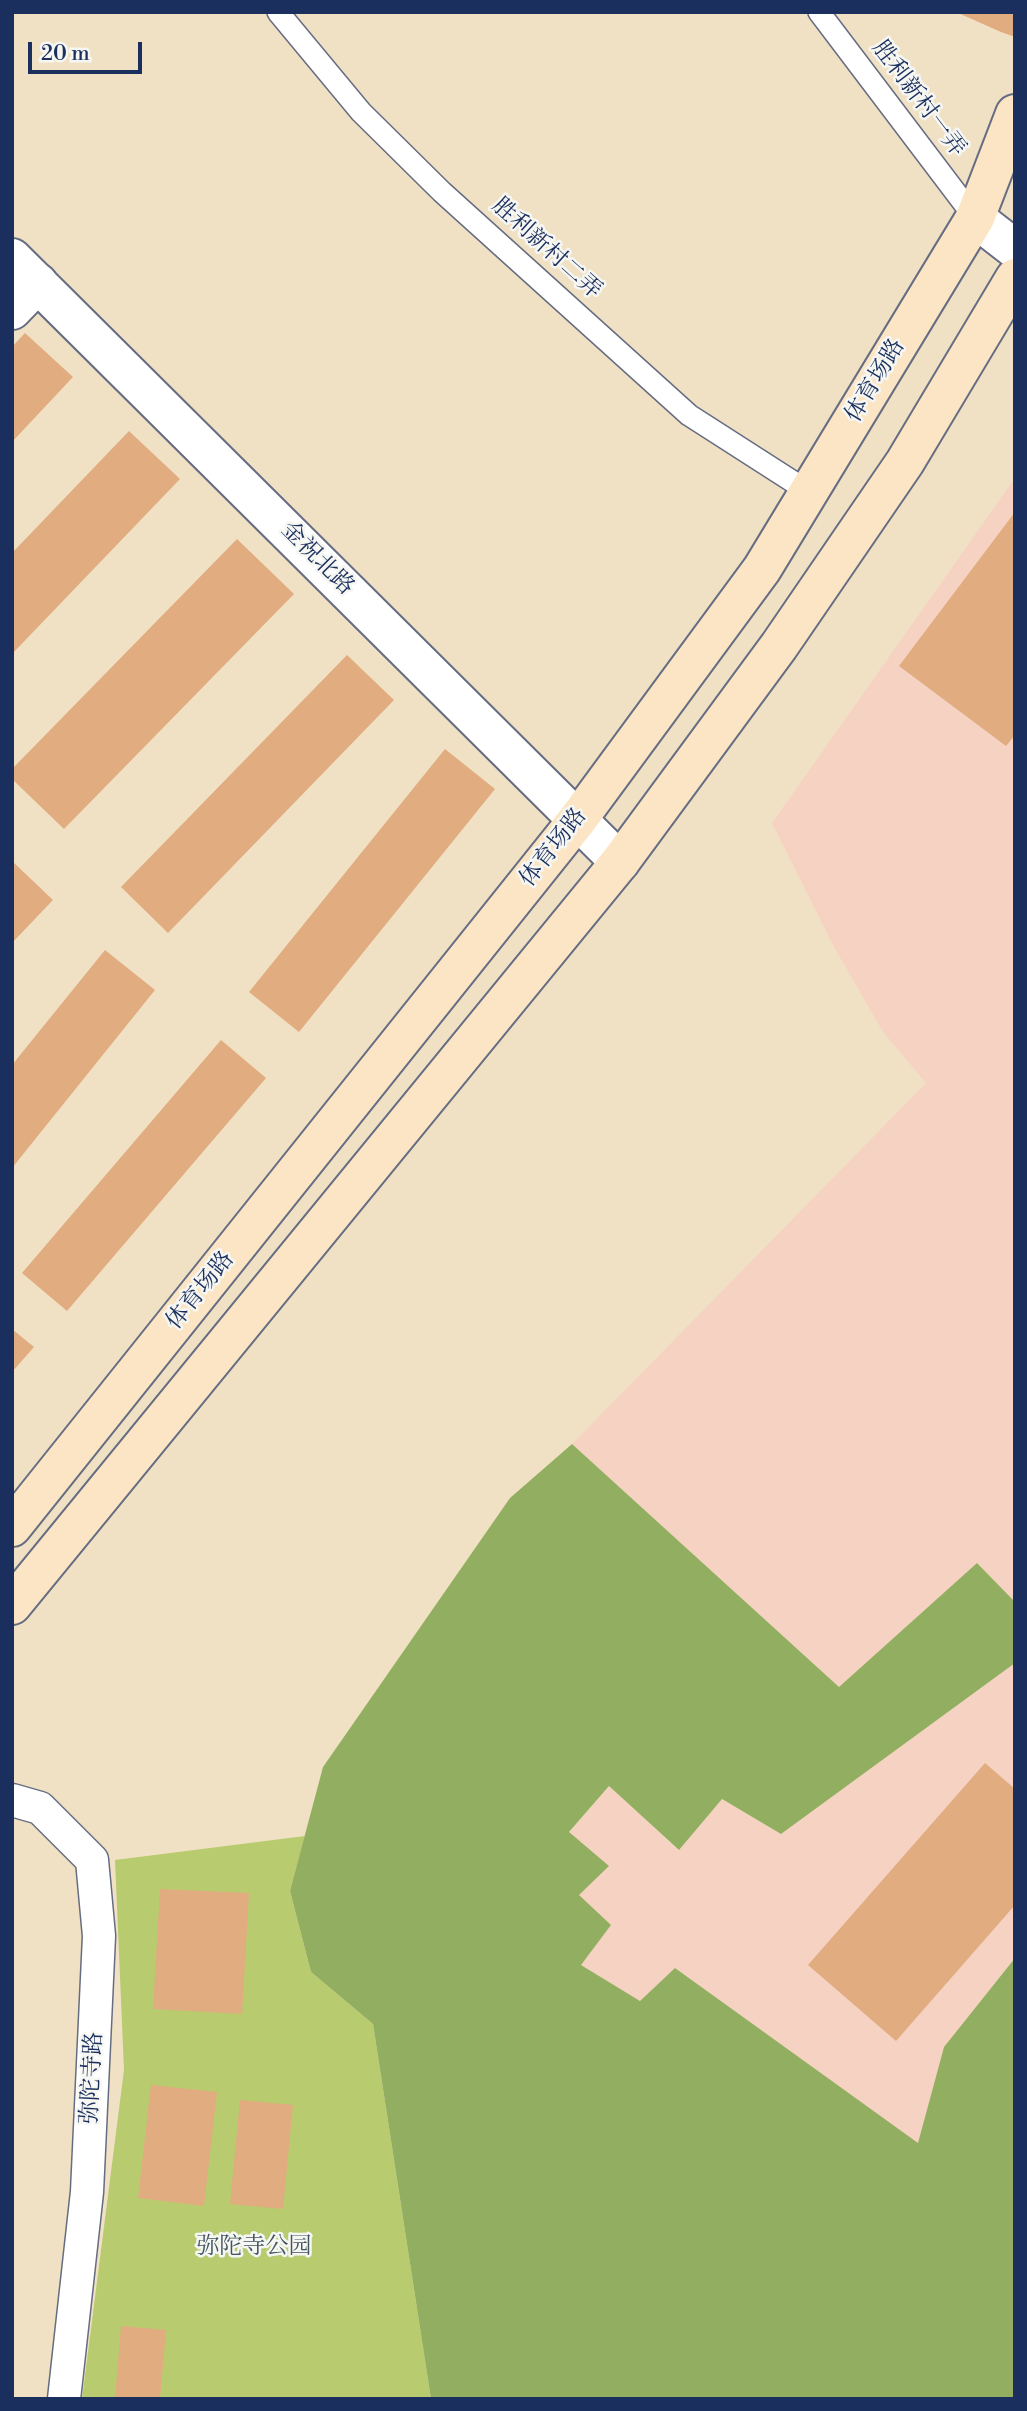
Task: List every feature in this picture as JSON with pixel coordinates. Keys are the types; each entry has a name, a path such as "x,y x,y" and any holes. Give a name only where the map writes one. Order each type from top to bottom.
{"main road":[{"name":"体育场路","path":"12,1527 578,819 762,569 975,218 1015,114"},
{"path":"12,1605 620,862 779,646 905,462 1015,278"}],"street":[{"path":"975,218 1015,249"},
{"path":"12,310 25,270"},
{"name":"金祝北路","path":"25,270 620,862"},
{"name":"弥陀寺路","path":"12,1800 40,1808 92,1860 99,1936 87,2192 64,2399"}],"lane":[{"name":"胜利新村二弄","path":"278,12 361,112 442,192 689,415 809,492"},
{"name":"胜利新村一弄","path":"819,12 975,218"}],"shaded area":[{"path":"1015,478 1015,1602 977,1563 839,1687 572,1444 926,1083 883,1032 834,947 772,823"},
{"path":"1015,1663 1015,1958 944,2047 918,2144 675,1968 640,2001 581,1965 579,1896 569,1833 609,1786 678,1850 721,1799 781,1834"}],"green space":[{"path":"572,1444 839,1687 977,1563 1015,1602 1015,1663 781,1834 722,1799 679,1850 609,1786 569,1832 609,1866 579,1895 611,1925 581,1965 640,2001 675,1968 918,2143 944,2047 1015,1958 1015,2399 431,2399 373,2024 311,1972 290,1891 323,1767 510,1498"},
{"name":"弥陀寺公园","path":"305,1836 290,1891 311,1972 373,2024 431,2399 82,2399 124,2070 115,1860"}],"building":[{"path":"956,12 1015,12 1015,37 1001,32"},
{"path":"25,333 73,377 12,442 12,347"},
{"path":"129,431 180,479 12,654 12,553"},
{"path":"1015,512 1015,735 1006,746 899,666"},
{"path":"237,539 294,594 64,829 12,779 12,769"},
{"path":"347,655 394,700 168,933 121,887"},
{"path":"445,749 495,789 299,1032 249,992"},
{"path":"12,861 53,900 12,943"},
{"path":"105,950 155,990 12,1168 12,1065"},
{"path":"221,1040 266,1078 67,1311 22,1273"},
{"path":"12,1329 34,1347 12,1372"},
{"path":"985,1763 1015,1789 1015,1905 896,2041 808,1965"},
{"path":"160,1889 249,1893 242,2014 153,2009"},
{"path":"151,2085 217,2092 204,2206 138,2198"},
{"path":"240,2100 293,2105 283,2209 230,2204"},
{"path":"121,2326 166,2330 160,2399 115,2399"}]}
